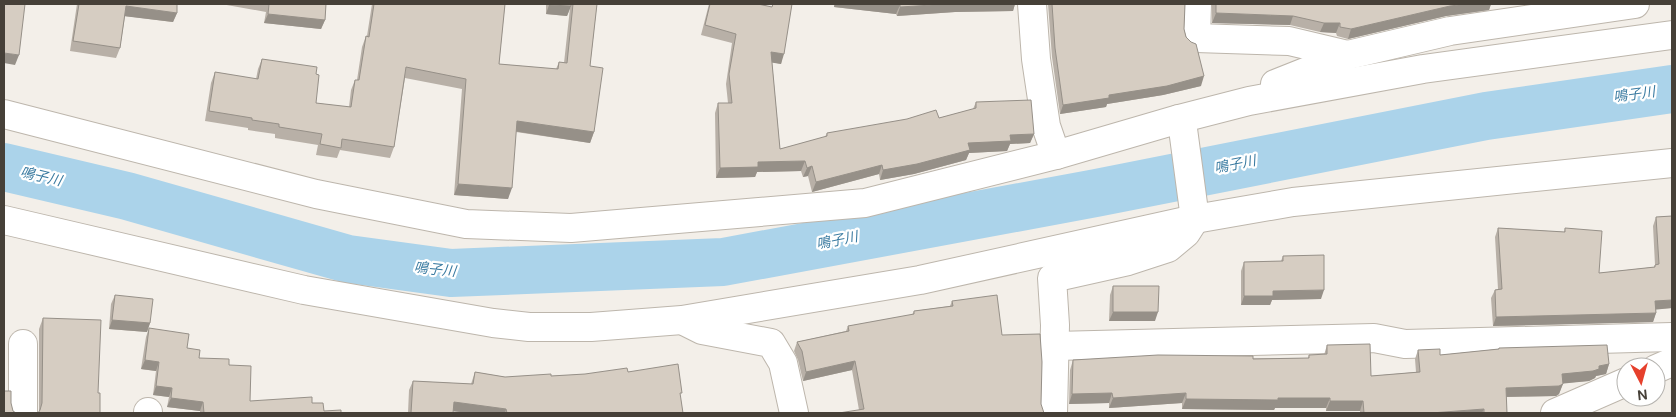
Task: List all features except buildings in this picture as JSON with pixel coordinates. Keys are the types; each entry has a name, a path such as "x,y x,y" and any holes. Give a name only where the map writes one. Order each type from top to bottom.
{"street":[{"path":"1032,4 1036,59 1045,116 1056,155"},
{"path":"1197,4 1196,38 1289,41 1348,55"},
{"path":"1248,101 1268,87 1348,55 1450,31 1635,4"},
{"path":"4,114 316,194 466,224 571,228 865,203 1181,124 1248,101 1423,69 1672,34"},
{"path":"1053,413 1055,346 1052,278 1128,261 1168,248 1186,233 1195,213 1181,124"},
{"path":"4,220 304,290 494,324 529,327 591,327 682,320 920,280 1195,213 1672,163"},
{"path":"682,320 702,330 771,343 784,363 794,413"},
{"path":"1055,346 1374,338 1405,344 1672,337"},
{"path":"23,344 23,413"},
{"path":"1555,413 1616,386"}],"waterway":[{"name":"鳴子川","path":"4,167 127,196 348,259 451,273 723,262 1096,193 1486,116 1672,89"}]}
